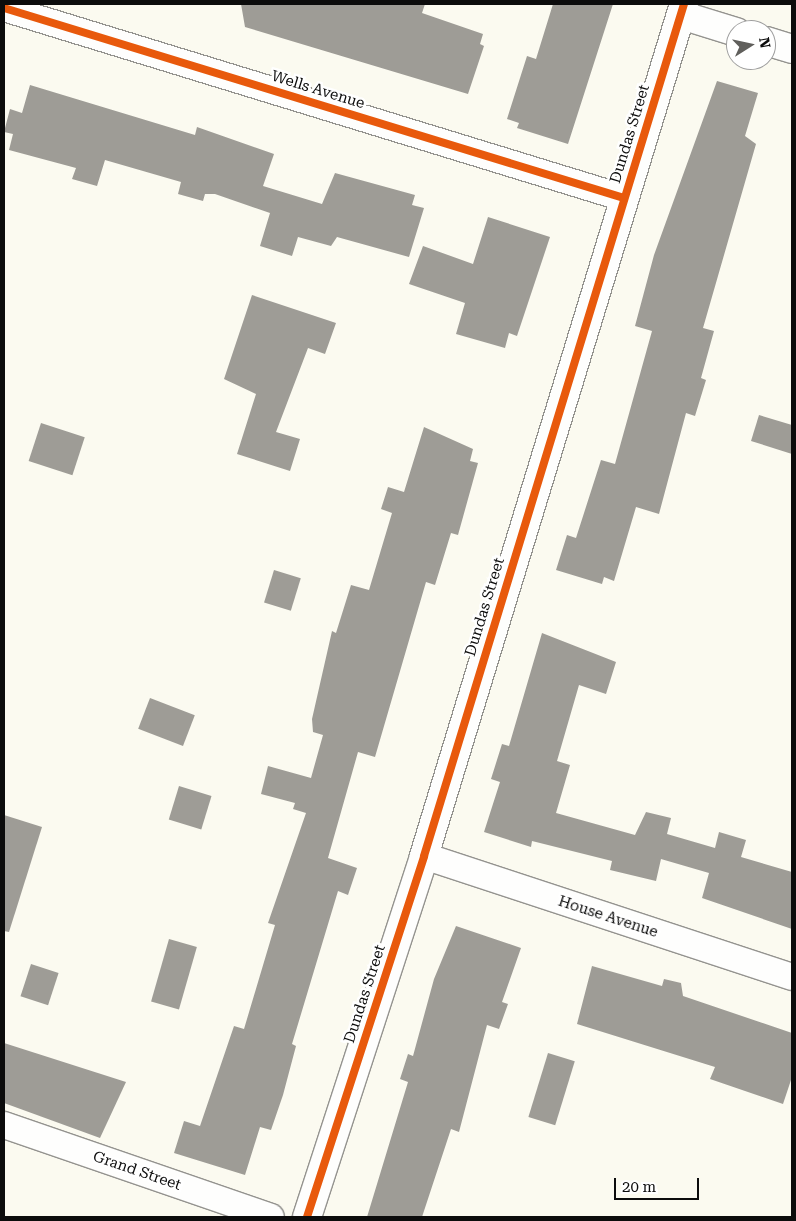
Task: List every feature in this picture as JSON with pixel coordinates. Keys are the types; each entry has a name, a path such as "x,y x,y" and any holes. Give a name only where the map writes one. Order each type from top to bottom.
{"street":[{"name":"Wells Avenue","path":"4,8 624,198"},
{"name":"Dundas Street","path":"307,1217 424,856 683,9"},
{"path":"683,9 726,28"},
{"path":"776,44 792,49"},
{"name":"House Avenue","path":"424,856 792,977"},
{"name":"Grand Street","path":"4,1124 271,1217"}],"building":[{"path":"241,4 425,4 422,13 483,34 480,44 484,46 468,94 245,27"},
{"path":"553,4 613,4 568,144 517,128 519,123 507,119 527,56 536,59"},
{"path":"717,81 758,93 745,136 756,144 703,328 714,331 701,378 706,380 695,416 686,413 659,514 636,507 614,581 604,577 602,584 556,570 567,535 576,538 601,460 615,464 652,331 635,326 654,255"},
{"path":"30,85 195,135 197,127 274,154 263,186 322,204 335,173 415,195 412,205 424,208 409,257 337,237 331,246 298,237 292,256 260,246 270,213 215,194 205,194 203,201 178,194 181,182 105,160 97,186 72,179 76,168 9,150 13,134 4,132 10,109 22,113"},
{"path":"488,217 550,237 517,336 509,333 505,348 456,334 465,303 409,284 423,246 473,264"},
{"path":"252,295 336,323 325,354 308,348 276,432 300,439 290,471 237,454 256,394 224,379"},
{"path":"759,415 792,425 792,454 751,441"},
{"path":"41,423 85,437 72,475 29,461"},
{"path":"424,427 473,449 470,461 478,463 458,535 451,533 435,585 426,582 375,757 358,752 328,858 357,868 348,895 338,891 292,1044 296,1046 283,1095 271,1130 260,1127 245,1175 174,1153 184,1121 200,1126 234,1026 244,1029 275,925 268,923 306,813 293,809 295,803 261,794 268,766 311,778 323,735 313,732 312,719 332,631 336,633 351,585 369,590 392,513 381,509 388,487 404,492"},
{"path":"274,570 301,578 291,611 264,603"},
{"path":"542,633 616,662 606,694 579,685 557,761 570,765 556,813 635,835 646,812 671,818 667,834 715,848 719,832 746,840 741,857 792,872 792,929 702,898 709,873 661,859 656,881 610,870 612,861 532,841 531,847 484,832 500,782 491,779 502,744 509,746"},
{"path":"150,698 195,715 183,746 138,729"},
{"path":"179,786 212,796 201,829 169,819"},
{"path":"4,815 42,827 9,932 4,931"},
{"path":"456,926 521,948 502,1002 508,1004 499,1029 487,1025 459,1132 451,1129 422,1217 367,1217 408,1082 400,1079 408,1054 413,1056 434,979"},
{"path":"169,939 197,947 179,1009 151,1001"},
{"path":"31,964 59,973 48,1005 20,996"},
{"path":"592,966 662,986 664,979 681,983 683,996 792,1033 792,1077 783,1104 710,1079 715,1067 577,1024"},
{"path":"4,1043 126,1082 100,1138 4,1103"},
{"path":"548,1053 575,1061 555,1125 528,1117"}],"cycle path":[{"path":"307,1217 424,856 684,4"},
{"path":"4,8 624,198"}]}
